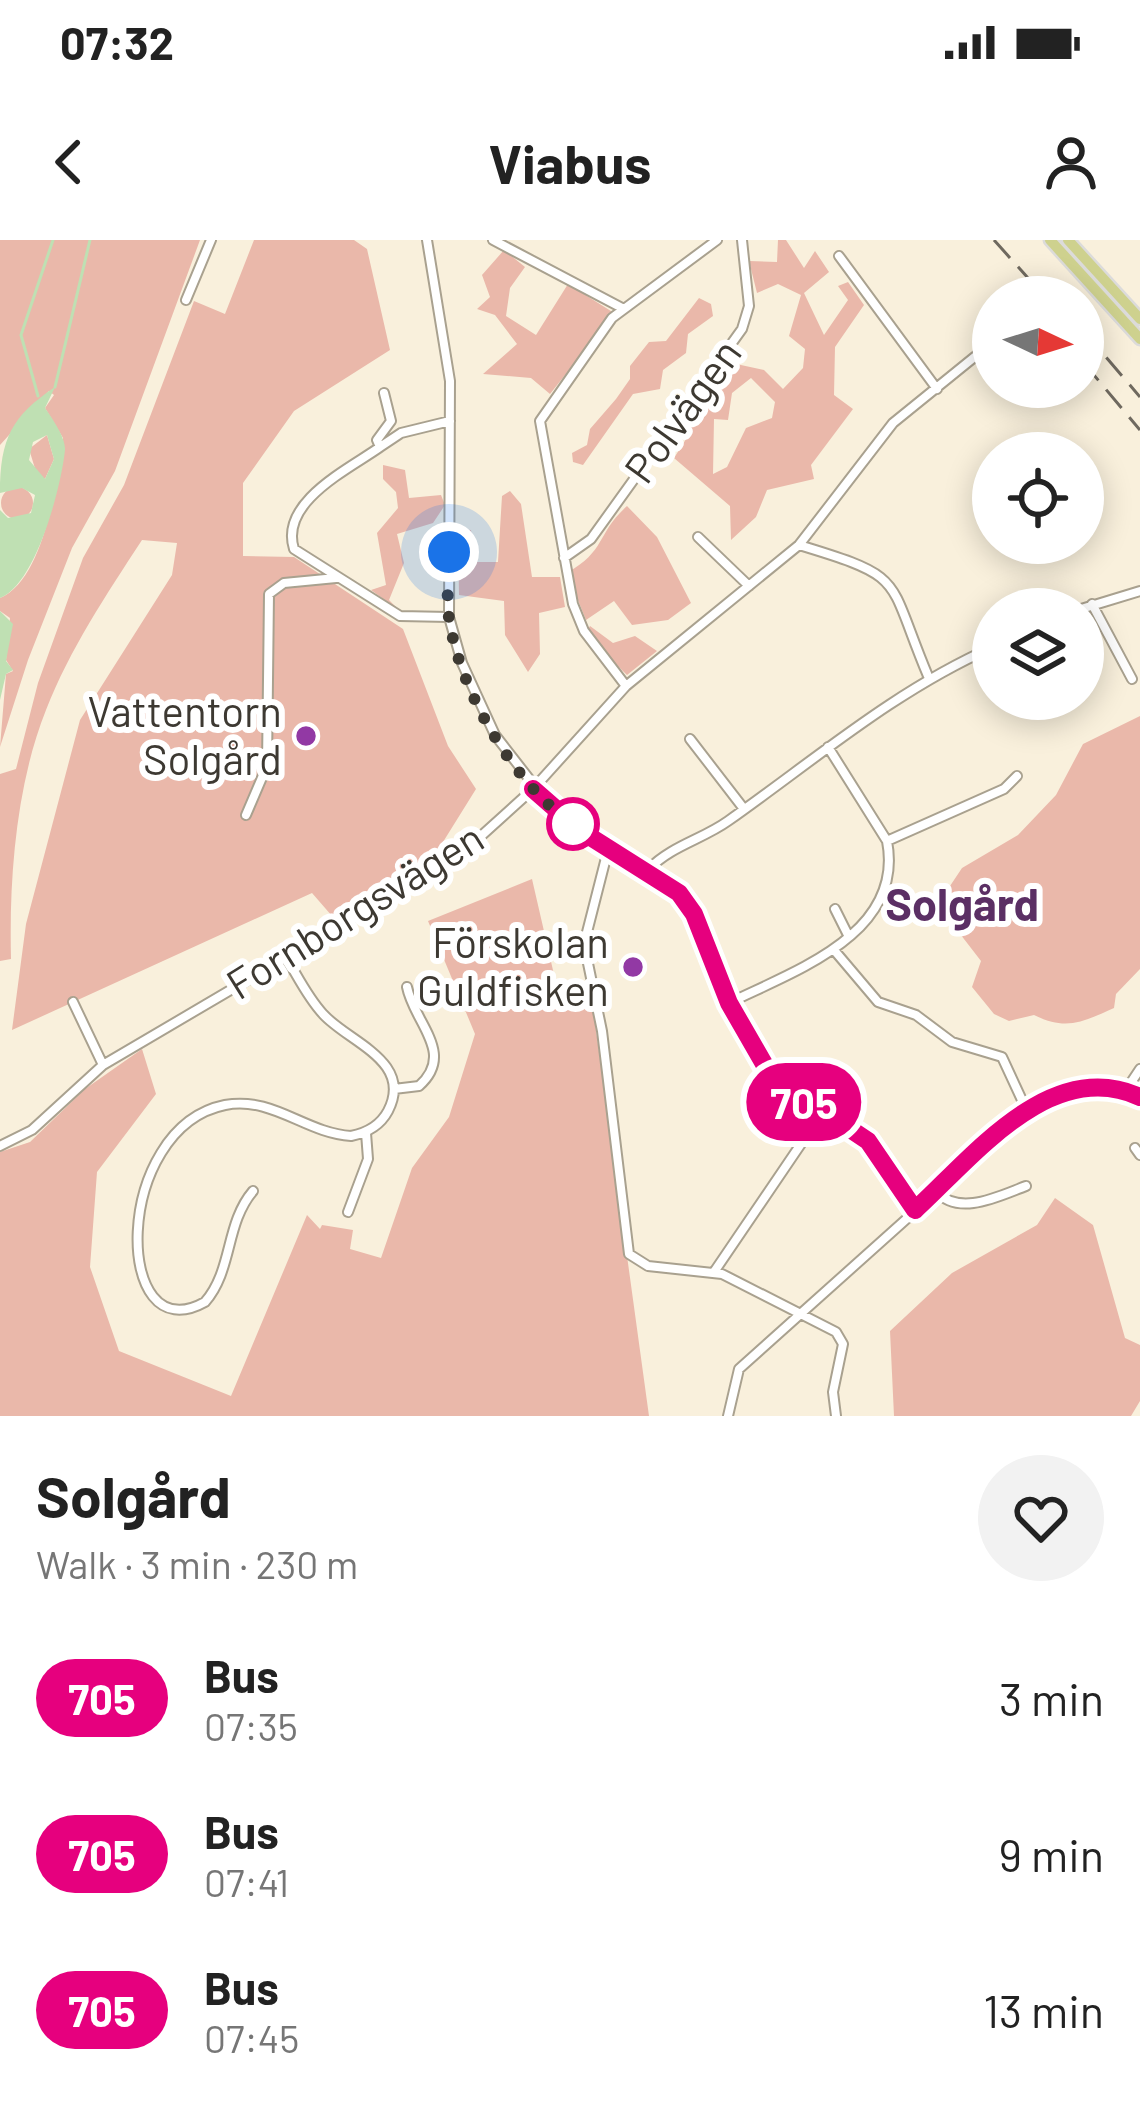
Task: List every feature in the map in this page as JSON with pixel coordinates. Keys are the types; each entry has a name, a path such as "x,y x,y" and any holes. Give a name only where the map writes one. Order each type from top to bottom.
{"main road":[{"path":"1050,240 1140,339"},
{"path":"1068,240 1140,320"}],"street":[{"path":"186,300 211,240"},
{"path":"427,240 448,355 449,616 462,663 495,735 533,789 581,831 671,884 694,914 729,1003 776,1080 868,1141 915,1210"},
{"path":"494,240 624,309"},
{"path":"512,248 523,240"},
{"path":"626,686 580,626 540,421 598,334 717,240"},
{"name":"Polvägen","path":"564,558 591,539 742,329 749,306 742,240"},
{"path":"839,256 937,388"},
{"name":"Fornborgsvägen","path":"0,1145 32,1130 103,1065 460,856 533,789 626,686 799,545 893,423 972,360"},
{"path":"380,447 377,440 391,413 384,393"},
{"path":"449,616 407,619 341,579 294,548 294,520 311,498 401,433 450,421"},
{"path":"698,537 748,586"},
{"path":"799,545 858,561 891,582 928,676"},
{"path":"246,815 267,766 269,594 284,583 341,579"},
{"path":"1104,601 1140,591"},
{"path":"1104,626 1132,679"},
{"path":"649,869 662,856 744,809 928,676 972,656"},
{"path":"691,739 744,809"},
{"path":"729,1003 834,950 875,911 886,841 828,747"},
{"path":"886,841 1004,790 1017,776"},
{"path":"609,847 584,927 629,1254 648,1267 714,1272 801,1312 841,1338 833,1392 836,1416"},
{"path":"835,909 849,937"},
{"path":"834,950 878,1002 916,1015 952,1042 1001,1057 1027,1111"},
{"path":"253,1191 236,1212 222,1274 205,1302 180,1309 152,1296 138,1265 137,1221 159,1155 187,1122 216,1108 260,1105 328,1132 366,1133 385,1116 394,1089 383,1060 341,1033 318,1009 287,959"},
{"path":"394,1089 419,1085 436,1061 435,1045 410,1004 407,987"},
{"path":"73,1002 103,1065"},
{"path":"1126,1090 1140,1069"},
{"path":"728,1416 736,1372 1027,1111 1079,1088 1126,1090 1140,1097"},
{"path":"348,1212 366,1169 366,1133"},
{"path":"714,1272 805,1138 830,1134"},
{"path":"936,1191 943,1199 970,1204 1025,1186"}],"shaded area":[{"path":"0,240 200,240 115,471 72,548 0,747 6,674 13,671 6,660 10,618 0,611 0,598 28,572 38,551 63,438 45,408 54,395 49,391 0,445"},
{"path":"254,240 354,240 367,249 390,350 294,411 243,483 243,556 294,557 403,629 448,746 476,789 443,842 450,856 332,916 312,893 12,1030 26,924 80,720 172,575 177,543 142,540 56,687 36,739 21,801 13,865 11,959 0,961 0,774 16,769 38,683 83,558 124,485 194,301 225,314"},
{"path":"778,240 786,240 804,268 815,251 829,272 804,293 824,335 848,300 838,286 848,282 864,305 835,347 834,395 853,409 811,465 814,479 767,490 756,517 731,540 730,506 674,458 688,436 683,418 727,362 764,370 783,389 803,368 805,349 789,336 801,295 778,284 757,293 749,261 777,262","holes":["751,378 775,402 772,418 746,428 727,467 713,474 714,419 728,420 732,393"]},
{"path":"504,250 525,267 510,288 506,316 536,335 568,284 614,313 550,394 531,378 483,374 517,344 495,315 477,309 490,297 482,275"},
{"path":"699,298 711,304 713,316 688,334 686,353 663,370 660,389 633,394 583,465 573,462 572,453 587,445 590,429 630,379 630,366 649,342 666,341"},
{"path":"55,387 45,408 65,450 52,510 25,574 0,598 0,510 8,518 31,513 35,495 22,488 0,493 6,443 28,408","holes":["47,435 54,459 45,479 29,460 33,442"]},
{"path":"47,435 54,459 45,479 37,475 29,449"},
{"path":"383,465 405,470 409,498 441,495 445,505 433,523 397,534 404,563 389,600 400,611 371,590 386,585 377,533 398,508 396,492 383,479"},
{"path":"17,487 29,491 33,503 29,515 17,519 5,515 1,503 5,491"},
{"path":"510,491 521,504 532,577 560,577 565,607 539,613 540,654 528,672 505,635 504,601 459,595 458,529 471,530 474,562 498,562 502,496"},
{"path":"627,506 657,537 691,603 668,620 632,625 614,601 586,620 567,573 589,557"},
{"path":"0,611 13,624 6,661 13,670 6,674 0,700"},
{"path":"590,626 613,643 635,636 657,651 627,675 585,634"},
{"path":"1140,716 1140,969 1116,994 1114,1008 1093,1017 1065,1024 1034,1015 1009,1021 994,1014 972,987 981,961 947,917 948,889 962,868 1018,835 1056,795 1083,744"},
{"path":"532,879 558,992 592,1001 649,1416 0,1416 0,1152 30,1142 85,1089 142,1049 156,1094 97,1172 90,1267 119,1351 231,1396 307,1215 320,1229 322,1225 353,1230 350,1249 381,1258 412,1168 449,1117 475,1034 428,921"},
{"path":"1055,1198 1093,1225 1125,1338 1140,1345 1140,1401 1131,1416 894,1416 890,1331 952,1273 1037,1225"}],"waterway":[{"path":"38,396 21,335 53,240"},
{"path":"55,387 90,240"}],"railway":[{"path":"994,240 1026,276"},
{"path":"1104,355 1140,397"},
{"path":"1104,387 1140,430"}],"bus line":[{"name":"705","path":"533,789 581,831 671,884 694,914 729,1003 771,1076 788,1092 868,1141 915,1210 1048,1097 1090,1087 1126,1090 1140,1097"}],"place":[{"name":"Vattentorn Solgård","path":"306,736"},
{"name":"Förskolan Guldfisken","path":"633,967"}],"district":[{"name":"Solgård","path":"962,905"}],"route":[{"path":"449,552 449,616 462,663 495,735 520,773 573,824"}]}
